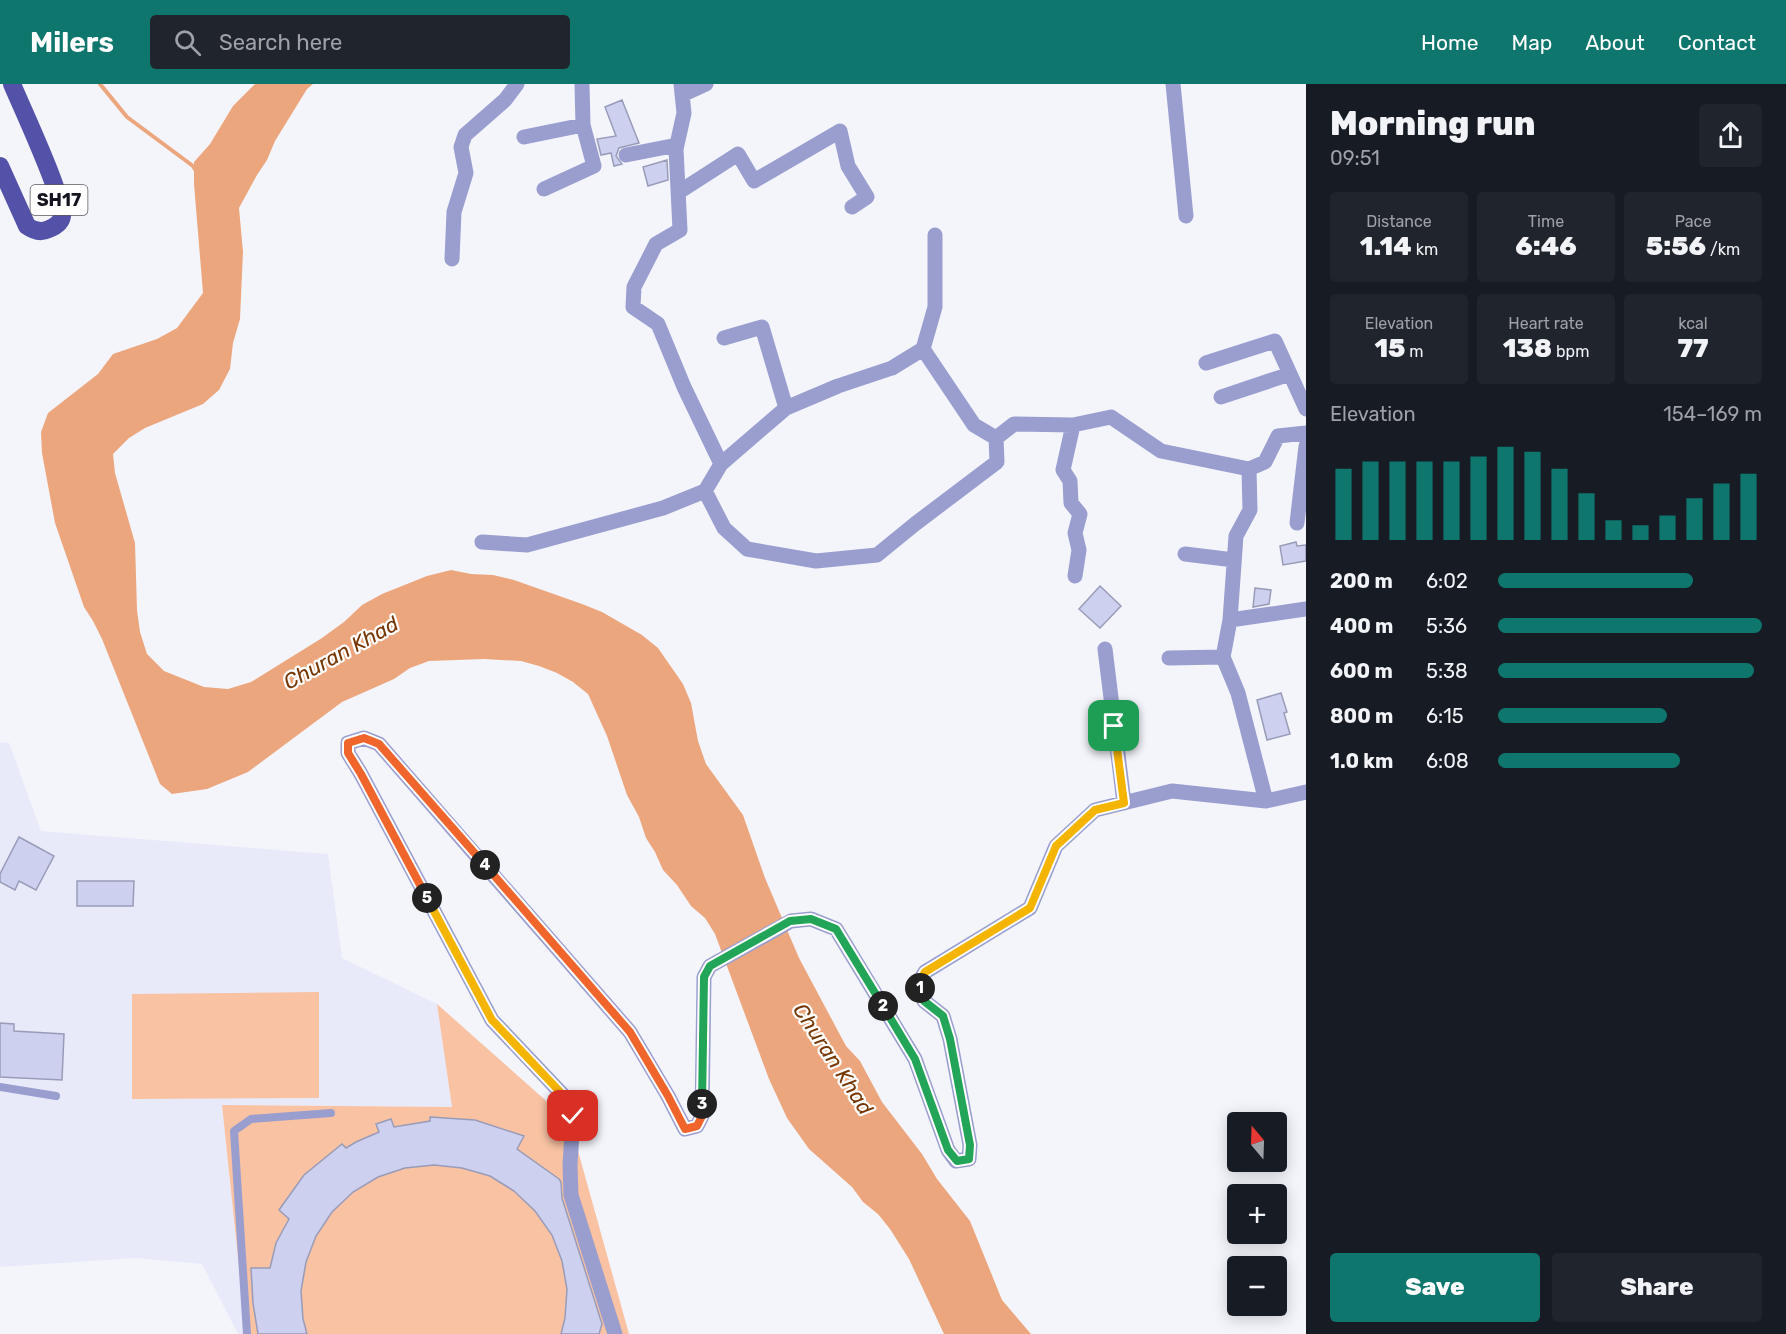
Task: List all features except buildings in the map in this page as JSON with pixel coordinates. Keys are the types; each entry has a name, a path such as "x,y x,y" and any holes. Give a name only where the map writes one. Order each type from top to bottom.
{"main road":[{"name":"SH17","path":"0,166 27,226 40,231 50,229 59,222 62,217 57,193 12,84"}],"street":[{"path":"453,259 454,212 466,173 461,147 465,135 505,100 517,84"},
{"path":"544,189 594,166 583,125 582,84"},
{"path":"706,84 682,89 684,113 676,145 680,230 656,244 633,287 633,307 658,324 684,387 721,464"},
{"path":"1173,84 1186,216"},
{"path":"524,137 583,125"},
{"path":"679,192 738,154 754,181 840,131 848,166 867,197 852,207"},
{"path":"626,155 676,145"},
{"path":"482,542 527,545 663,508 705,491 721,464 786,408 892,368 923,349 935,307 935,235"},
{"path":"724,338 762,327 786,408"},
{"path":"1206,363 1275,341 1306,409"},
{"path":"923,349 974,425 996,438"},
{"path":"1221,397 1290,374"},
{"path":"996,438 1014,424 1073,425 1111,417 1161,451 1249,469 1265,462 1278,436 1306,433"},
{"path":"1073,425 1063,470 1070,481 1071,503 1080,514 1075,533 1079,550 1075,576"},
{"path":"705,491 724,528 747,549 816,561 877,555 997,462 996,438"},
{"path":"1297,524 1306,446"},
{"path":"1249,469 1250,510 1236,536 1230,620 1223,657 1238,693 1266,801"},
{"path":"1185,554 1234,560"},
{"path":"1230,620 1306,609"},
{"path":"1105,649 1124,803"},
{"path":"1169,658 1223,657"},
{"path":"615,1334 572,1195 570,1165 573,1116 562,1094 492,1020 348,753 348,743 364,738 379,744 630,1032 685,1129 697,1126 702,1116 704,977 710,966 790,921 811,919 836,929 915,1059 948,1150 957,1161 969,1159 970,1145 950,1039 943,1016 924,1001 918,984 925,972 1030,908 1056,846 1095,810 1172,791 1266,801 1306,792"}],"lane":[{"path":"0,1087 56,1096"},
{"path":"247,1334 234,1131 251,1119 331,1113"}],"shaded area":[{"path":"0,742 9,743 41,831 328,854 342,958 437,1004 452,1107 222,1105 246,1334 238,1334 202,1264 136,1258 0,1267"},
{"path":"319,992 319,1098 132,1099 132,994"},
{"path":"437,1004 570,1122 629,1334 246,1334 222,1105 452,1107"}],"water":[{"name":"Churan Khad","path":"255,84 313,84 307,89 275,141 267,160 239,208 243,252 240,319 233,343 230,369 219,390 203,404 145,428 129,438 113,454 115,473 135,543 137,610 140,632 147,654 164,671 204,687 228,689 251,682 322,638 362,605 382,594 427,576 451,570 514,580 602,612 642,635 658,648 683,684 691,703 698,741 706,764 743,815 765,878 799,958 846,1046 860,1061 882,1102 970,1221 1002,1300 1031,1334 944,1334 909,1259 890,1229 878,1214 863,1202 852,1187 809,1149 787,1118 769,1079 715,934 705,918 691,906 677,885 663,870 627,795 607,736 588,694 573,682 557,673 521,661 484,659 429,661 342,702 248,772 207,789 172,794 160,784 102,639 84,607 55,523 42,453 41,432 48,413 98,374 113,354 157,339 177,328 203,293 194,162 210,144 233,106"}],"waterway":[{"path":"100,84 127,117 193,166 196,171"}],"route":[{"path":"573,1116 562,1094 492,1020 348,753 348,743 364,738 379,744 630,1032 685,1129 697,1126 702,1116 704,977 710,966 790,921 811,919 836,929 900,1032 915,1059 948,1150 957,1161 969,1159 970,1145 950,1039 943,1016 924,1001 918,984 925,972 1030,908 1056,846 1095,810 1124,803 1114,726"}]}
